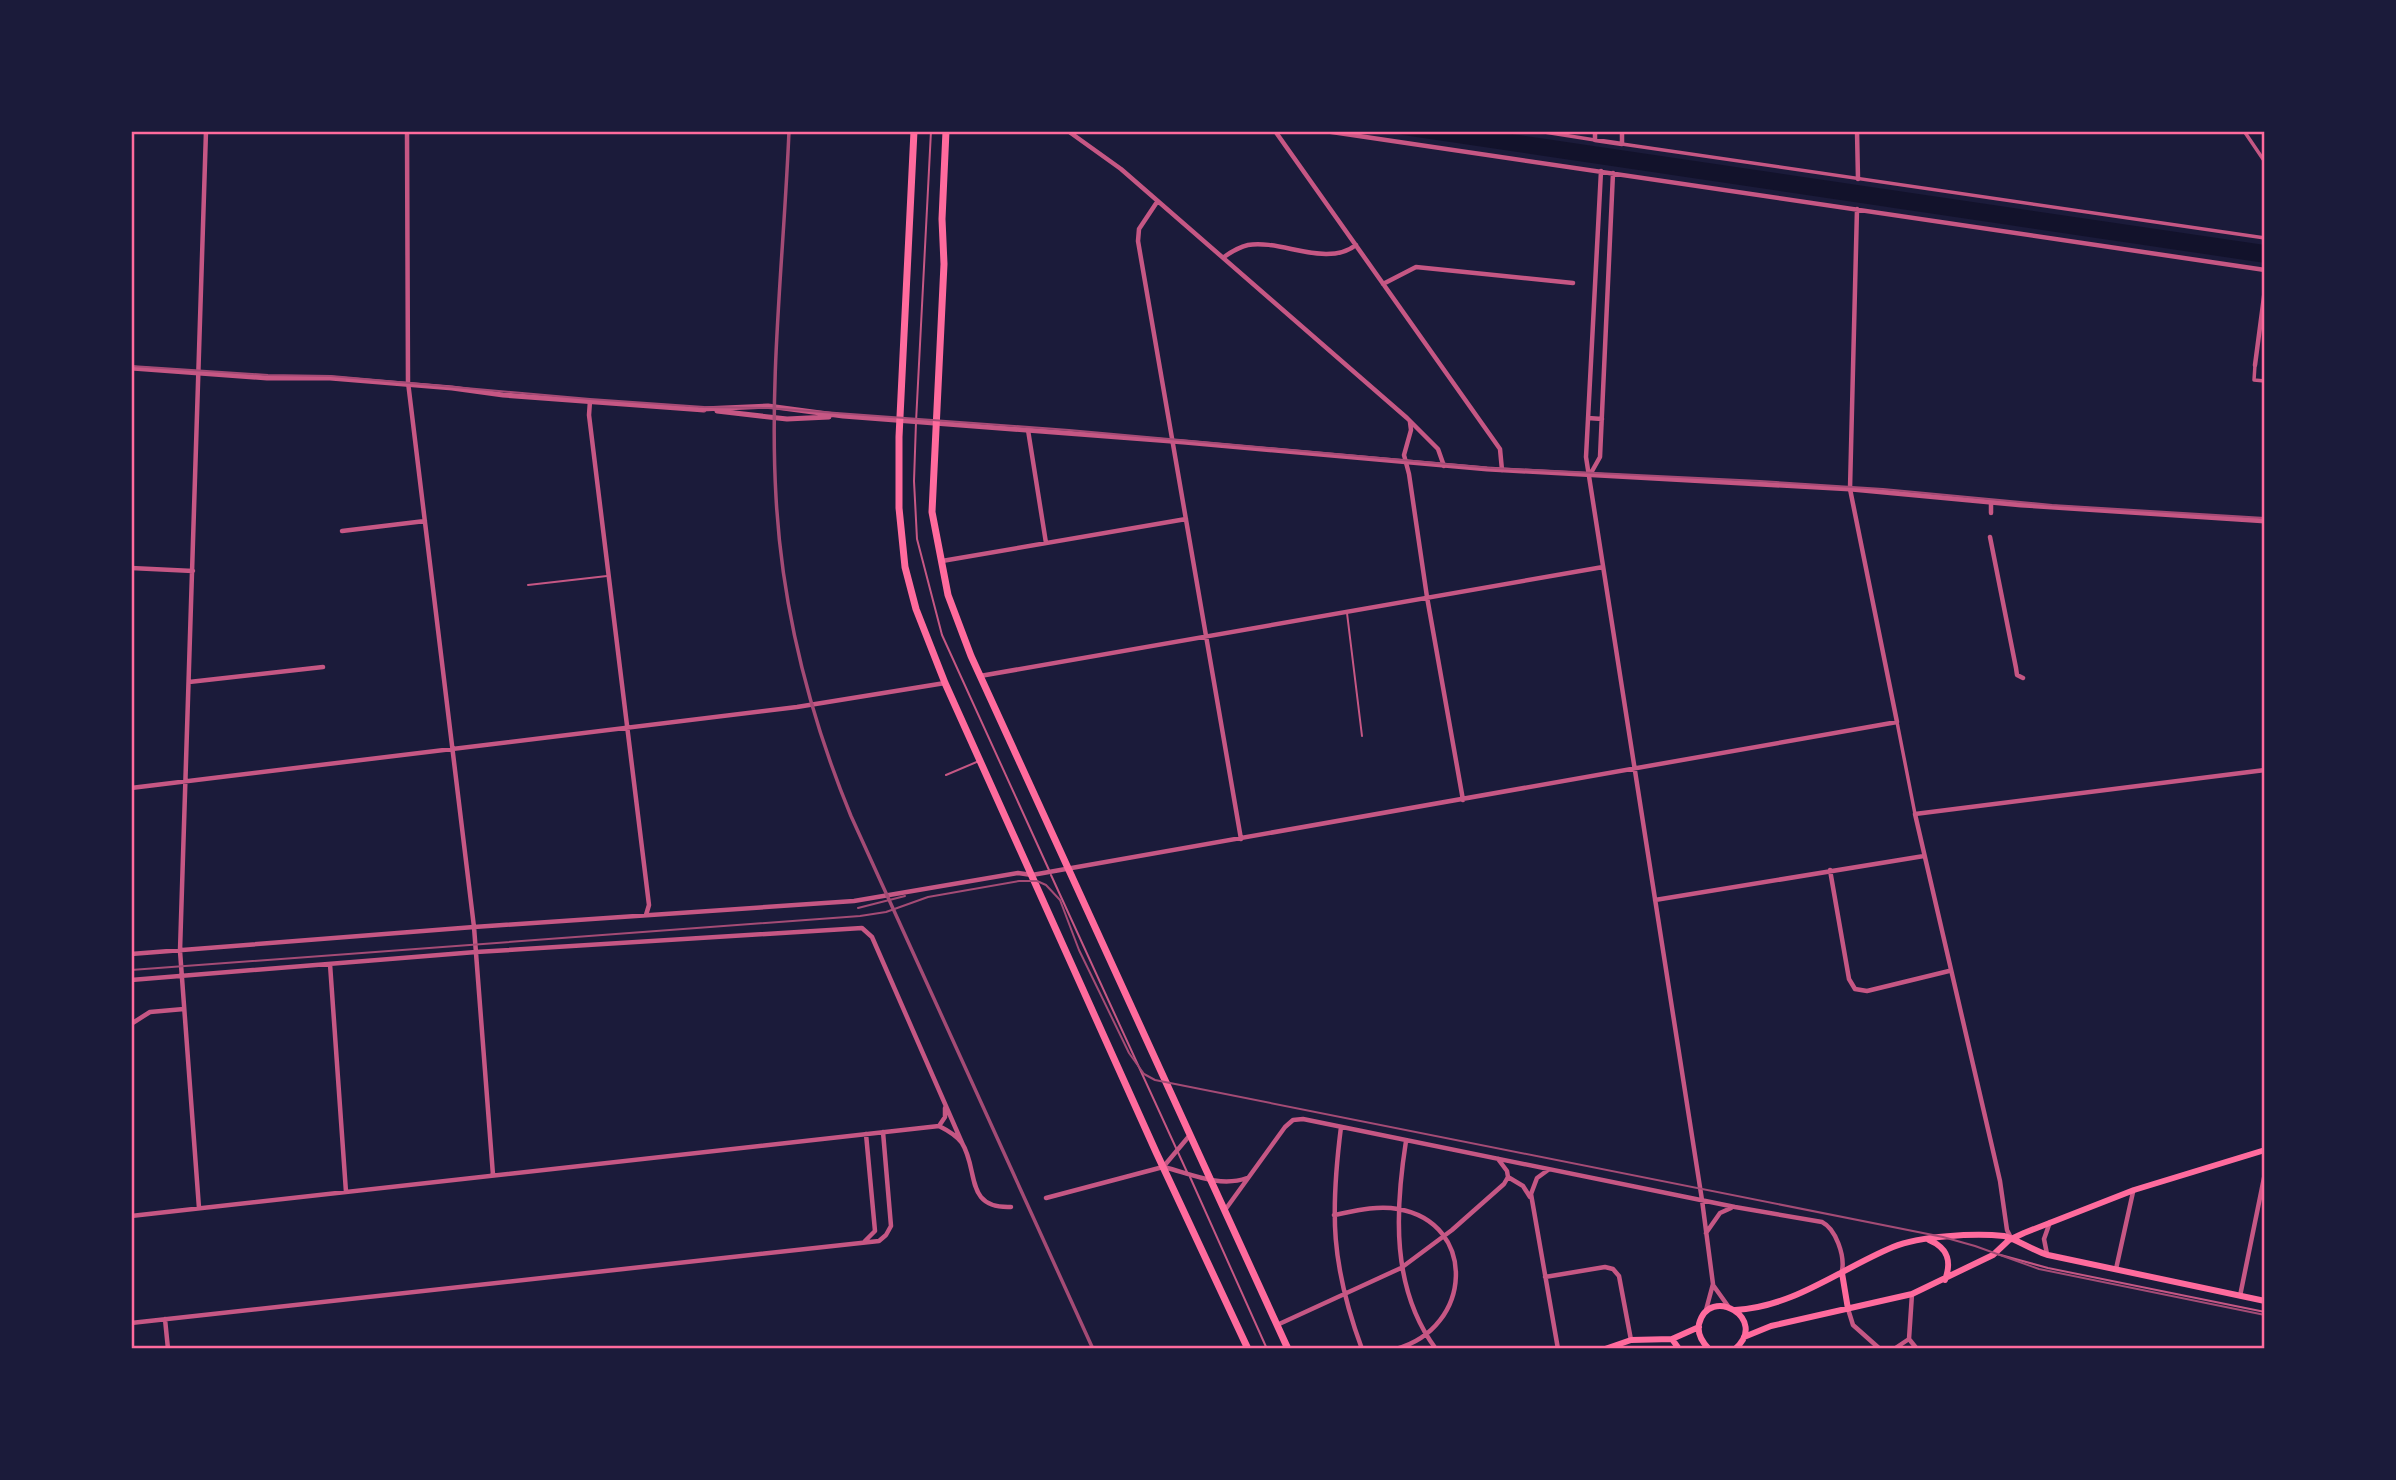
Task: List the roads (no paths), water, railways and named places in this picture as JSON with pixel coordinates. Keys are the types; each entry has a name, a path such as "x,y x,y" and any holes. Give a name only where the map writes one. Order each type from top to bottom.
{"main road":[{"path":"914,131 900,421 899,508 905,568 915,609 980,761 1248,1349"},
{"path":"946,131 942,219 944,264 932,512 940,562 958,628 1288,1349"},
{"path":"1744,1336 1771,1326 1912,1294 1996,1253 2011,1239 2050,1222 2134,1190 2264,1152"},
{"path":"1709,1349 1700,1339 1699,1327 1704,1315 1714,1307 1770,1305 1894,1246 1925,1239 1991,1236 2011,1239 2048,1255 2265,1301"},
{"path":"1925,1239 1939,1244 1948,1256 1948,1271 1944,1280"},
{"path":"1842,1273 1848,1309"},
{"path":"1732,1308 1744,1322 1744,1336 1737,1348"},
{"path":"1605,1349 1631,1340 1672,1339 1699,1327"},
{"path":"1672,1339 1679,1349"}],"street":[{"path":"199,1208 180,951 205,131"},
{"path":"407,131 408,384 474,927 493,1175"},
{"path":"1068,131 1109,160 1224,257 1409,421 1437,449 1444,466"},
{"path":"1275,131 1500,449 1502,470"},
{"path":"1325,131 2265,270"},
{"path":"1538,131 2265,238"},
{"path":"1595,131 1595,140"},
{"path":"1622,131 1622,144"},
{"path":"1857,131 1858,179"},
{"path":"2244,131 2265,162"},
{"path":"1601,171 1586,457 1591,474 1603,567 1702,1200 1713,1284 1704,1315"},
{"path":"1591,474 1600,457 1614,173"},
{"path":"1157,202 1139,229 1138,241 1241,839"},
{"path":"1857,209 1850,489 1924,856 2000,1181 2011,1239"},
{"path":"1599,222 1611,222"},
{"path":"1224,257 1249,245 1326,253 1345,251 1356,245"},
{"path":"1383,284 1416,267 1573,284"},
{"path":"2265,289 2253,380 2265,381"},
{"path":"131,368 267,378 317,377 408,384 702,409 787,419 843,416"},
{"path":"590,401 589,415 649,905 646,916"},
{"path":"702,409 768,406 843,416 1172,441 1444,466 1850,489 1991,502 2265,521"},
{"path":"1588,418 1602,419"},
{"path":"1409,421 1411,430 1404,454 1463,800"},
{"path":"1028,430 1046,543"},
{"path":"1991,502 1991,513"},
{"path":"940,562 1186,519"},
{"path":"342,531 425,522"},
{"path":"1990,537 2017,675 2023,677"},
{"path":"980,676 1603,567"},
{"path":"131,568 193,571"},
{"path":"189,682 323,667"},
{"path":"131,788 797,707 945,683"},
{"path":"131,954 854,901 1018,873 1032,875 1897,722"},
{"path":"1915,814 2265,770"},
{"path":"1655,900 1924,856"},
{"path":"1830,870 1849,979 1855,989 1867,991 1949,971"},
{"path":"131,980 475,952 862,928 872,937 945,1103 963,1145 976,1190 984,1201 998,1207 1011,1207"},
{"path":"330,964 346,1192"},
{"path":"131,1024 150,1012 184,1009"},
{"path":"939,1126 944,1116 945,1103"},
{"path":"1225,1210 1277,1137 1293,1120 1303,1119 1548,1170 1822,1222 1828,1225 1835,1236 1844,1264 1842,1273"},
{"path":"131,1216 939,1126 963,1145"},
{"path":"1341,1127 1336,1159 1336,1255 1344,1295 1362,1349"},
{"path":"131,1323 879,1241 891,1226 883,1132"},
{"path":"863,1242 875,1231 866,1134"},
{"path":"1164,1166 1190,1135"},
{"path":"1406,1141 1398,1209 1401,1268 1413,1309 1425,1335 1436,1349"},
{"path":"1277,1325 1401,1268 1444,1236 1504,1184 1508,1177 1507,1171 1497,1159"},
{"path":"1046,1198 1164,1166 1211,1180 1232,1182 1247,1178"},
{"path":"1548,1170 1541,1174 1533,1185 1532,1202 1558,1349"},
{"path":"2240,1296 2262,1206 2265,1173"},
{"path":"1508,1177 1523,1186 1532,1202"},
{"path":"2116,1269 2134,1190"},
{"path":"1706,1233 1720,1213 1735,1207"},
{"path":"1334,1215 1371,1209 1398,1209 1423,1218 1444,1236 1455,1262 1456,1284 1447,1313 1439,1324 1425,1335 1396,1349"},
{"path":"2048,1255 2044,1244 2050,1222"},
{"path":"1545,1277 1605,1267 1614,1270 1619,1276 1631,1340"},
{"path":"1713,1284 1732,1308"},
{"path":"1912,1294 1909,1339 1917,1349"},
{"path":"1848,1309 1853,1325 1880,1349"},
{"path":"165,1319 168,1349"},
{"path":"1894,1349 1909,1339"}],"lane":[{"path":"932,131 916,422 915,510 918,539 931,600 954,663 1267,1349"},
{"path":"528,585 608,576"},
{"path":"1347,612 1362,736"},
{"path":"946,775 980,761"},
{"path":"1996,1253 2048,1268 2265,1312"}],"tram line":[{"path":"131,366 268,375 331,376 590,399 704,407 768,408 1069,430 1491,468 1760,481 1883,489 2052,505 2265,518"},
{"path":"131,970 860,916 886,912 928,897 1019,881 1037,881 1046,885 1060,900 1079,950 1129,1053 1144,1074 1155,1080 1943,1237 2039,1269 2265,1315"},
{"path":"858,908 905,896"}],"railway":[{"path":"789,131 776,360 774,452 784,579 800,660 822,739 851,816 1093,1349"}]}
